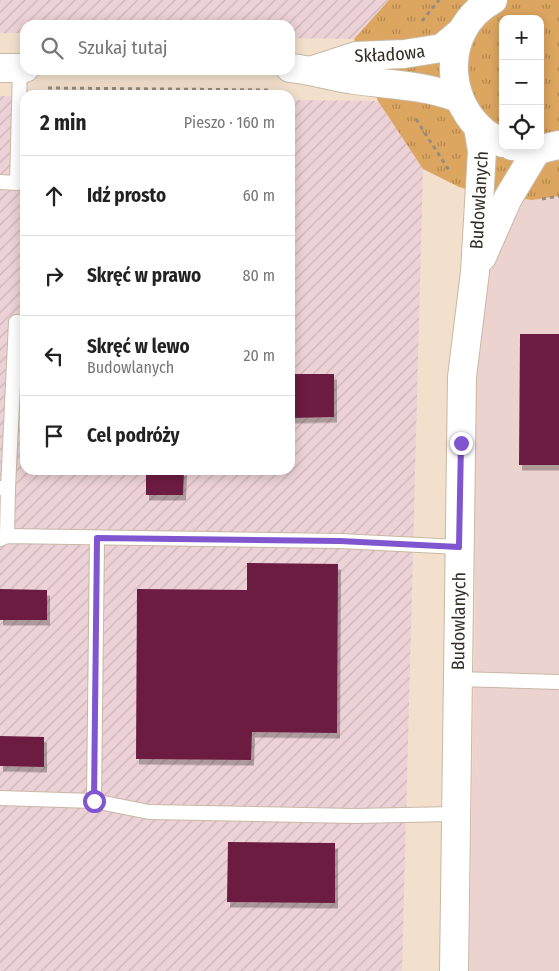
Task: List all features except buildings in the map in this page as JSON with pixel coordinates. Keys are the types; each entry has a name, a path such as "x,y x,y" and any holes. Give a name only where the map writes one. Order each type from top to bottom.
{"street":[{"path":"486,2 462,31 454,50 452,72 458,98 471,121 492,138 499,141"},
{"name":"Składowa","path":"301,69 356,56 404,54 442,48 462,31"},
{"name":"Składowa","path":"301,69 354,80 403,84 442,92 458,98"},
{"name":"Budowlanych","path":"454,971 462,377 476,272 482,152 478,127"},
{"name":"Budowlanych","path":"476,272 508,198 545,147"}],"lane":[{"path":"0,182 17,182 16,73"},
{"path":"20,322 16,322 4,488 4,538 340,541 459,547"},
{"path":"94,801 97,538"},
{"path":"457,679 559,682"},
{"path":"0,798 94,801 149,812 354,816 455,814"}],"path":[{"path":"46,75 274,90"},
{"path":"413,114 454,179"}],"shaded area":[{"path":"0,0 389,0 354,39 295,38 295,20 20,20 20,33 0,33"},
{"path":"0,96 20,97 20,475 295,475 295,100 378,101 423,169 402,971 0,971"},
{"path":"559,196 559,971 469,971 475,614 475,475 461,443 475,272 508,198 532,200"}],"green space":[{"path":"389,0 559,0 559,196 532,200 479,193 459,187 423,169 378,101 354,39"}],"route":[{"path":"94,801 97,538 340,541 459,547 461,443"}]}
